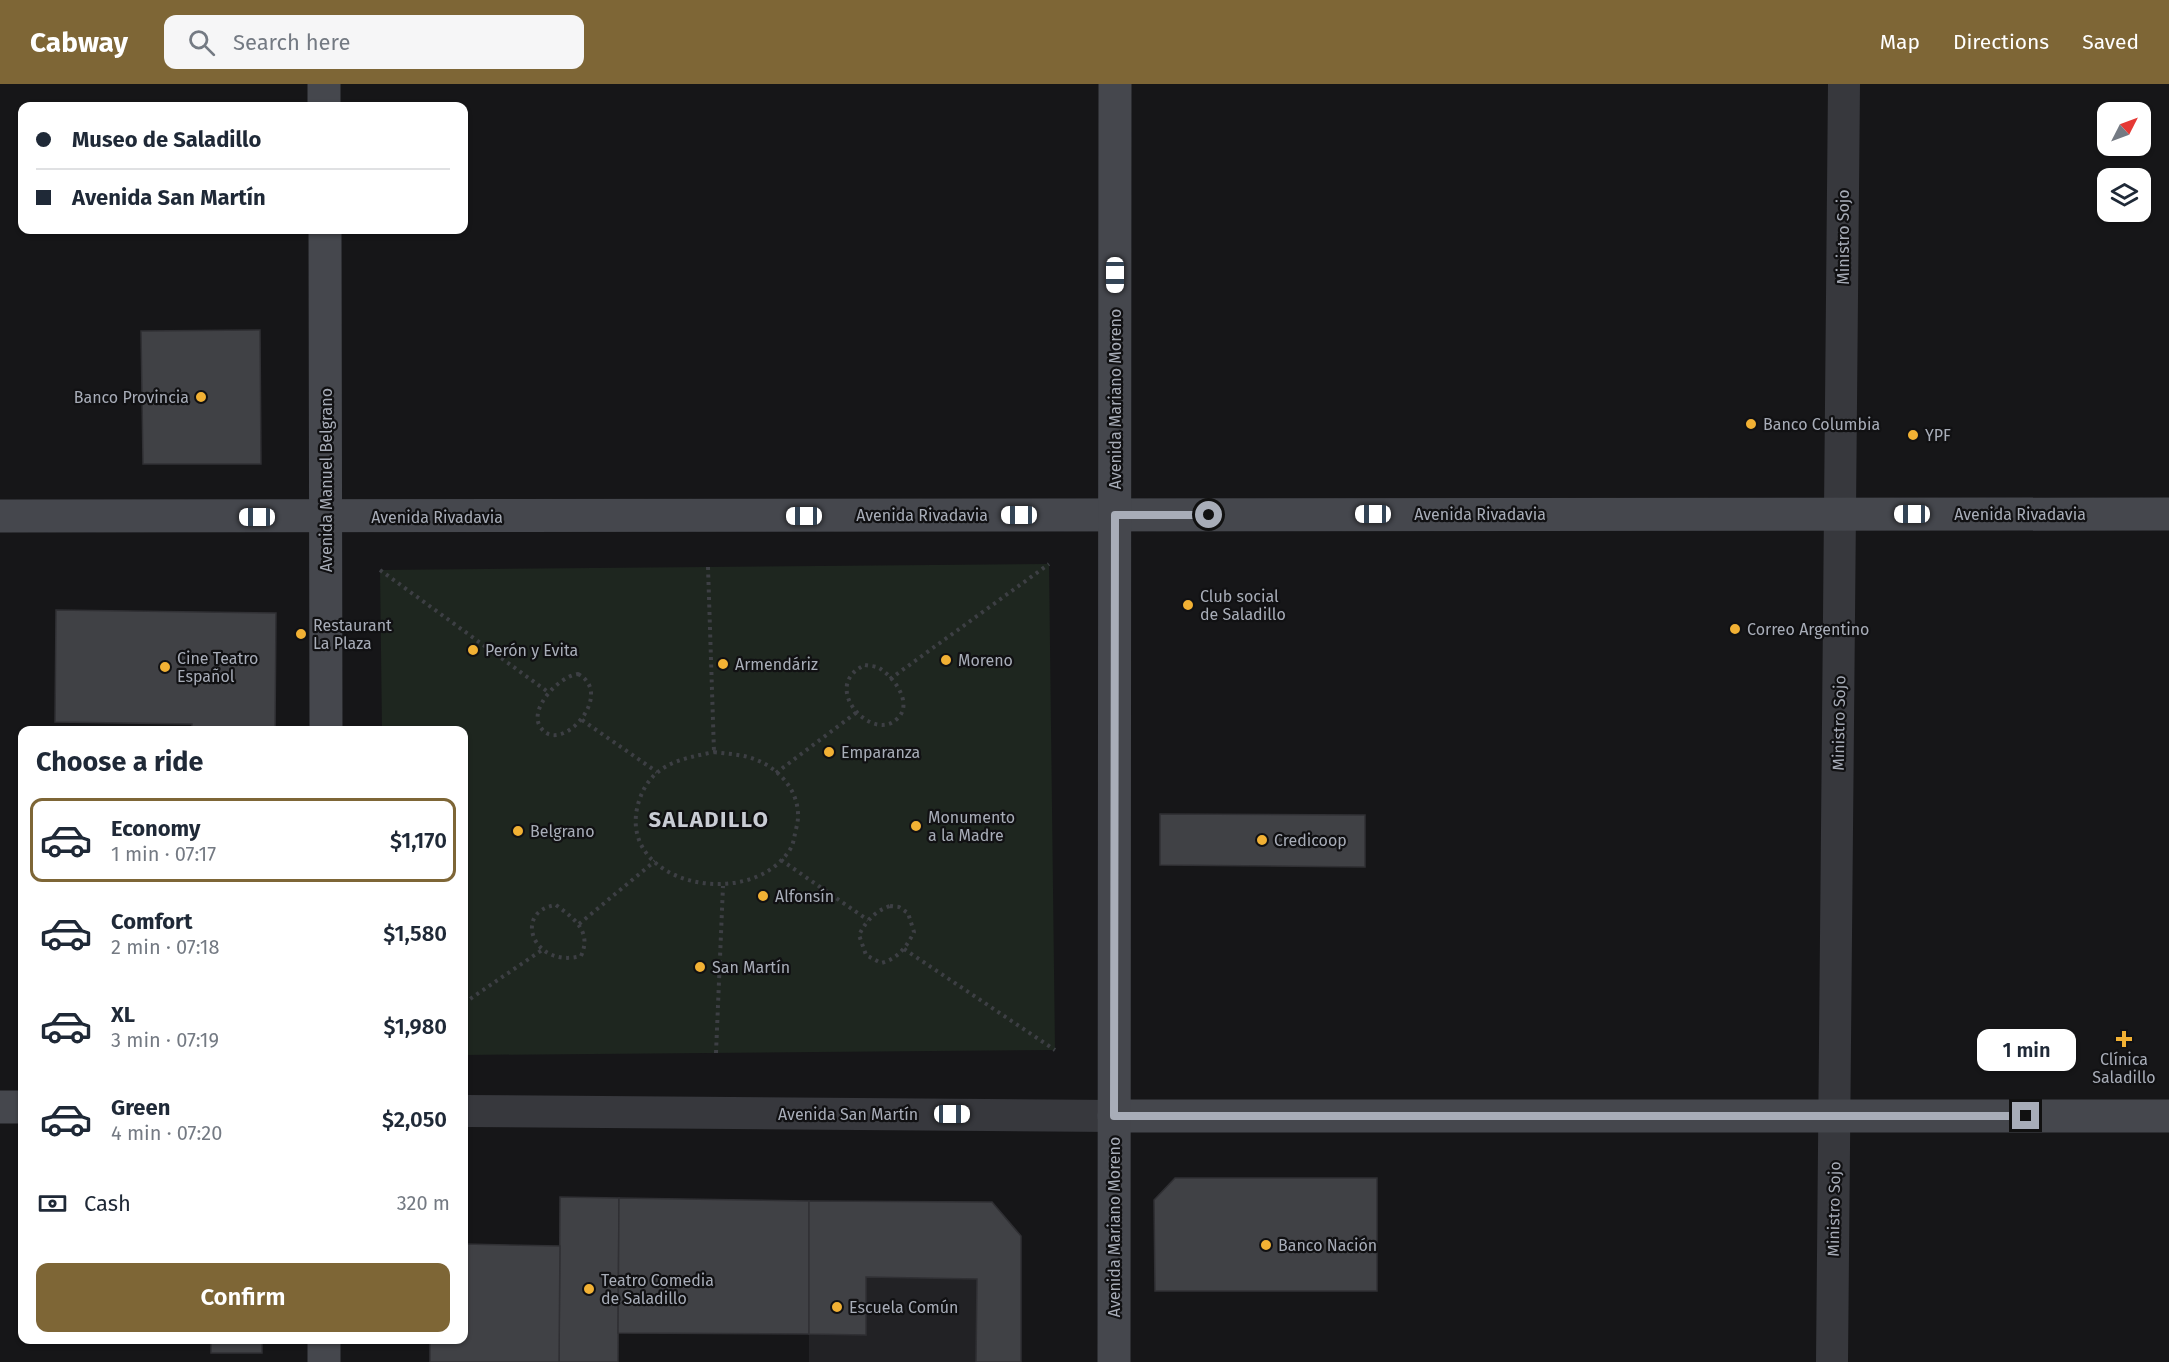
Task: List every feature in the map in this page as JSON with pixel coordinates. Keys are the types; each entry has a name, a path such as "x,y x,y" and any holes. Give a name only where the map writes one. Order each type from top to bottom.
{"main road":[{"path":"324,84 324,102"},
{"name":"Avenida Mariano Moreno","path":"1114,1362 1115,84"},
{"name":"Avenida Manuel Belgrano","path":"325,234 326,726"},
{"name":"Avenida Rivadavia","path":"0,516 2169,514"},
{"path":"0,1107 18,1107"},
{"name":"Avenida San Martín","path":"1114,1116 2169,1116"},
{"path":"324,1344 324,1362"}],"street":[{"name":"Ministro Sojo","path":"1832,1362 1842,514 1844,84"},
{"name":"Avenida San Martín","path":"468,1111 1114,1116"}],"path":[{"path":"890,679 1049,564"},
{"path":"708,567 714,753"},
{"path":"380,570 548,692"},
{"path":"866,665 878,668 890,679 899,689 904,702 900,717 892,723 878,725 865,720 848,702 847,689 853,671 866,665"},
{"path":"571,674 578,674 585,678 591,697 582,720 568,732 556,735 540,727 540,710 548,692 571,674"},
{"path":"776,773 857,712"},
{"path":"582,720 657,771"},
{"path":"714,753 756,759 788,784 798,800 800,818 793,845 781,860 755,879 723,886 675,876 641,848 636,832 637,808 643,790 657,771 677,760 714,753"},
{"path":"781,860 868,920"},
{"path":"579,924 655,861"},
{"path":"716,1053 723,886"},
{"path":"556,905 579,924 586,936 586,946 581,956 571,959 557,958 542,950 533,937 532,925 537,914 546,906 556,905"},
{"path":"890,906 898,907 908,913 914,932 904,949 888,962 873,961 866,955 859,935 868,920 880,909 890,906"},
{"path":"904,949 1055,1050"},
{"path":"468,1000 542,950"}],"shaded area":[{"path":"1049,564 1055,1050 468,1055 468,726 382,726 380,570"},
{"name":"Escuela Común","path":"809,1201 992,1202 1021,1236 1021,1362 809,1362"}],"building":[{"name":"Banco Provincia","path":"260,330 261,464 143,464 141,331"},
{"name":"Cine Teatro Español","path":"56,610 276,613 275,726 55,722"},
{"name":"Credicoop","path":"1160,814 1365,815 1365,867 1160,865"},
{"name":"Banco Nación","path":"1175,1178 1377,1178 1377,1291 1155,1291 1154,1200"},
{"name":"Teatro Comedia de Saladillo","path":"560,1197 619,1198 618,1362 559,1362"},
{"path":"619,1198 809,1201 809,1334 618,1333"},
{"name":"Escuela Común","path":"809,1201 992,1202 1021,1236 1021,1362 976,1362 977,1279 866,1277 866,1335 809,1334"},
{"path":"468,1244 560,1246 559,1362 430,1362 430,1344 468,1344"},
{"path":"211,1344 262,1344 262,1353 211,1353"}],"place":[{"name":"Banco Provincia","path":"201,397"},
{"name":"Banco Columbia","path":"1751,424"},
{"name":"YPF","path":"1913,435"},
{"name":"Club social de Saladillo","path":"1188,605"},
{"name":"Correo Argentino","path":"1735,629"},
{"name":"Restaurant La Plaza","path":"301,634"},
{"name":"Perón y Evita","path":"473,650"},
{"name":"Moreno","path":"946,660"},
{"name":"Armendáriz","path":"723,664"},
{"name":"Cine Teatro Español","path":"165,667"},
{"name":"Emparanza","path":"829,752"},
{"name":"Monumento a la Madre","path":"916,826"},
{"name":"Belgrano","path":"518,831"},
{"name":"Credicoop","path":"1262,840"},
{"name":"Alfonsín","path":"763,896"},
{"name":"San Martín","path":"700,967"},
{"name":"Clínica Saladillo","path":"2124,1039"},
{"name":"Banco Nación","path":"1266,1245"},
{"name":"Teatro Comedia de Saladillo","path":"589,1289"},
{"name":"Escuela Común","path":"837,1307"}],"district":[{"name":"SALADILLO","path":"709,819"}],"route":[{"path":"1209,515 1115,515 1114,1116 2026,1116"}]}
